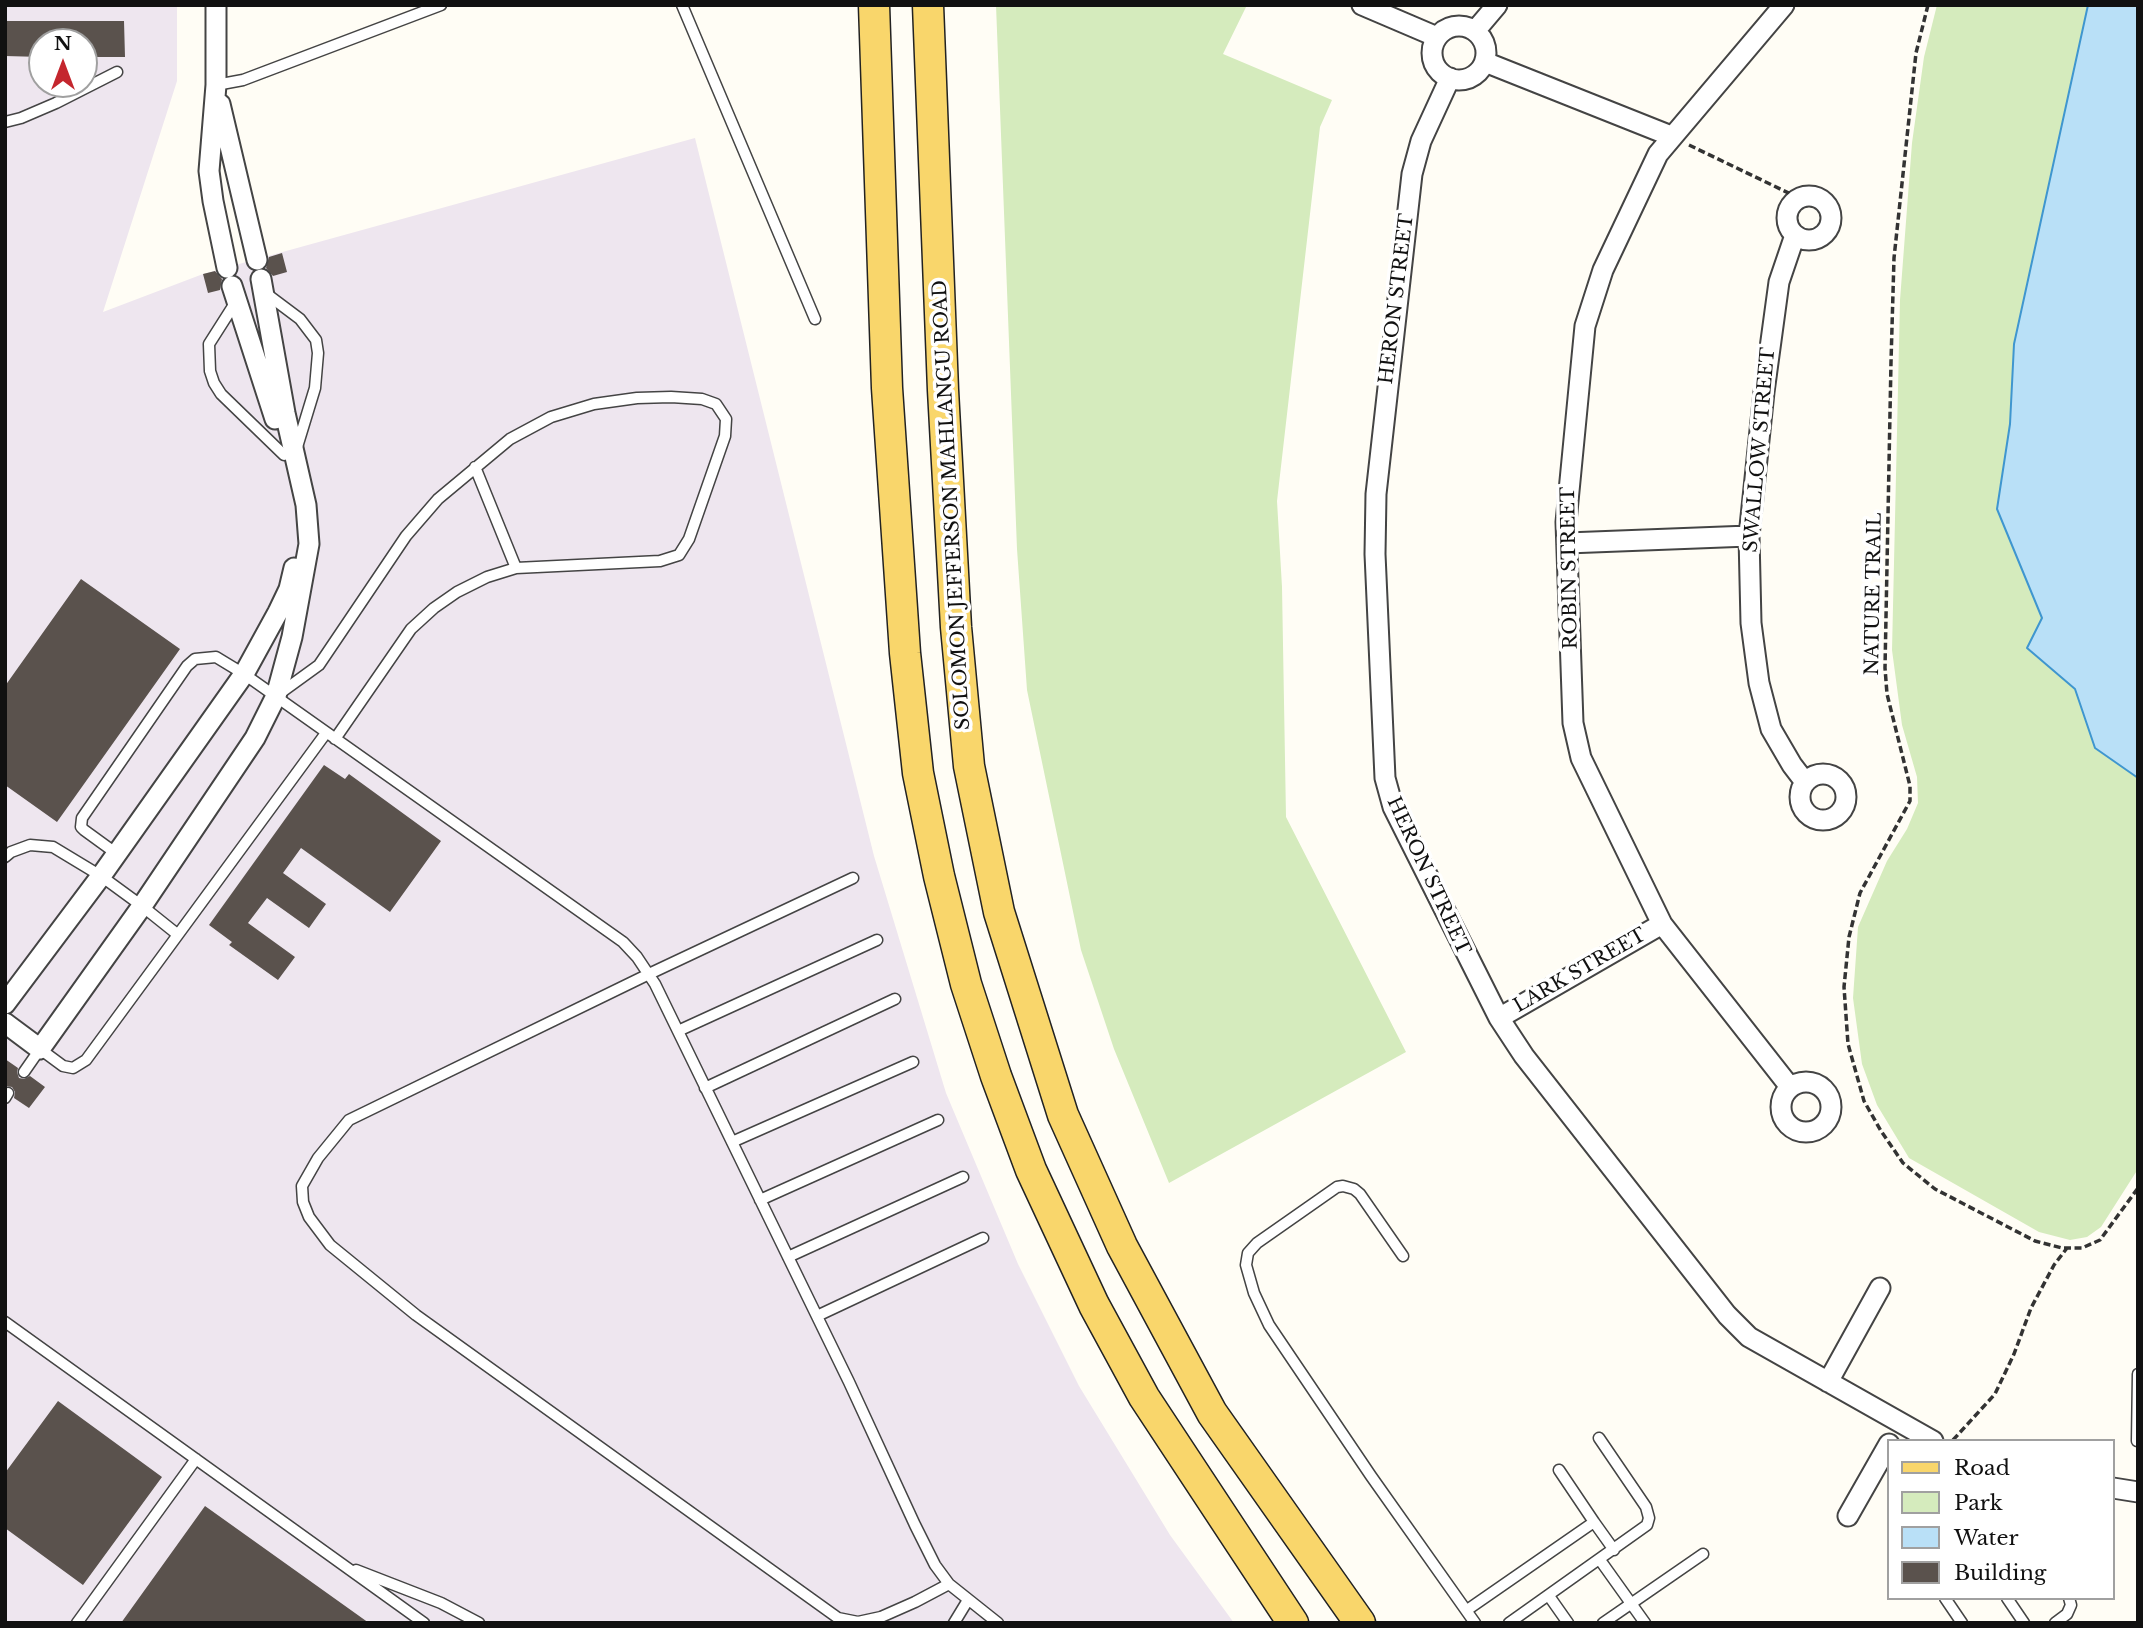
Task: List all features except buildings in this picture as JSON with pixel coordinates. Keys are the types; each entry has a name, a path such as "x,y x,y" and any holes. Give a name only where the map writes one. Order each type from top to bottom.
{"main road":[{"path":"874,5 887,388 905,653 918,773 939,876 966,984 1031,1170 1094,1305 1144,1397 1293,1623"},
{"name":"SOLOMON JEFFERSON MAHLANGU ROAD","path":"928,5 942,376 956,626 969,766 999,912 1063,1115 1122,1246 1212,1413 1360,1623"}],"street":[{"path":"5,1023 40,1049 142,906 255,738 276,696 292,637 309,544 306,505 232,285 213,201 209,171 216,86 216,5"},
{"path":"1362,5 1437,37"},
{"path":"1475,31 1497,5"},
{"name":"ROBIN STREET","path":"1784,5 1671,136 1650,168 1603,270 1588,317 1567,504 1567,543 1573,723 1581,758 1662,924 1790,1087"},
{"path":"1451,27 1467,27 1475,31 1485,45 1485,62 1475,75 1458,80 1450,78 1441,73 1436,65 1433,46 1437,37 1451,27"},
{"path":"1485,62 1671,136"},
{"name":"HERON STREET","path":"1450,78 1420,141 1412,174 1376,494 1375,554 1385,779 1399,824 1499,1018 1524,1056 1727,1315 1749,1337 1930,1439"},
{"path":"5,1004 117,854 244,674 265,639 289,589 298,552 297,516 285,413 261,277 216,86"},
{"path":"1805,196 1819,199 1829,209 1828,230 1817,239 1803,240 1795,236 1787,225 1786,218 1792,204 1799,198 1805,196"},
{"name":"SWALLOW STREET","path":"1795,236 1779,282 1749,536 1751,623 1761,694 1776,739 1791,765 1805,782"},
{"path":"1567,543 1749,536"},
{"name":"LARK STREET","path":"1499,1018 1662,924"},
{"path":"1828,1382 1880,1287"},
{"path":"1892,1439 1901,1422"},
{"path":"1848,1516 1888,1446"},
{"path":"2115,1488 2138,1492"}],"lane":[{"path":"216,86 243,80 441,5"},
{"path":"682,5 815,319"},
{"path":"5,122 56,103 117,72"},
{"path":"232,285 209,344 208,354 214,383 221,394 289,455 315,388 318,353 316,340 309,328 261,277"},
{"path":"24,1072 40,1049 64,1066 79,1066 411,629 434,608 457,592 487,577 516,568 660,561 680,555 689,539 725,436 726,419 716,404 702,399 637,398 594,404 541,423 510,439 438,499 406,536 319,665 276,696"},
{"path":"475,467 516,568"},
{"path":"117,854 81,827 82,818 187,666 195,659 216,657 276,696 623,942 649,974 678,1031 935,1565 949,1584 998,1623"},
{"path":"5,857 21,848 46,845 53,847 101,876 177,934"},
{"path":"853,878 349,1120 318,1158 302,1186 303,1202 309,1217 330,1245 416,1315 838,1618 858,1622 881,1617 949,1584"},
{"path":"678,1031 877,940"},
{"path":"705,1088 895,999"},
{"path":"732,1142 913,1062"},
{"path":"760,1200 938,1120"},
{"path":"788,1257 963,1177"},
{"path":"1403,1256 1360,1194 1343,1186 1336,1187 1257,1243 1248,1253 1246,1265 1254,1293 1269,1325 1475,1623"},
{"path":"817,1316 983,1238"},
{"path":"5,1322 424,1623"},
{"path":"2137,1441 2138,1374"},
{"path":"1509,1623 1647,1525 1649,1518 1646,1507 1599,1438"},
{"path":"77,1623 197,1459"},
{"path":"1559,1470 1614,1550"},
{"path":"1466,1610 1594,1522"},
{"path":"1603,1623 1703,1553"},
{"path":"1600,1560 1645,1623"},
{"path":"340,1563 441,1604 479,1623"},
{"path":"1549,1596 1568,1623"},
{"path":"954,1623 968,1600"},
{"path":"1946,1600 1962,1623"},
{"path":"2008,1600 2024,1623"},
{"path":"2055,1623 2067,1614 2069,1600"}],"path":[{"name":"NATURE TRAIL","path":"1928,5 1916,54 1897,230 1892,349 1885,668 1887,694 1910,786 1910,801 1860,893 1849,937 1844,987 1848,1044 1864,1101 1903,1163 1935,1189 2035,1241 2067,1248 2082,1248 2100,1240 2138,1188"},
{"path":"1671,136 1799,198"},
{"path":"1954,1439 1995,1394 2031,1308 2054,1265 2067,1248"}],"shaded area":[{"path":"5,5 177,5 177,81 103,312 203,274 695,138 874,856 946,1093 1018,1264 1079,1386 1170,1535 1234,1623 5,1623"}],"green space":[{"path":"996,5 1247,5 1223,54 1332,100 1320,127 1277,501 1282,587 1286,817 1406,1052 1169,1183 1114,1049 1081,950 1027,690 1017,549"},
{"path":"1937,5 2138,5 2138,1169 2101,1227 2087,1237 2070,1240 2039,1232 1909,1158 1877,1105 1862,1064 1853,998 1858,927 1887,861 1907,829 1918,803 1917,777 1902,725 1892,650 1900,300 1912,143 1924,57"}],"water":[{"path":"2088,5 2138,5 2138,778 2095,748 2075,689 2027,648 2042,618 1997,509 2010,424 2014,344"}]}
